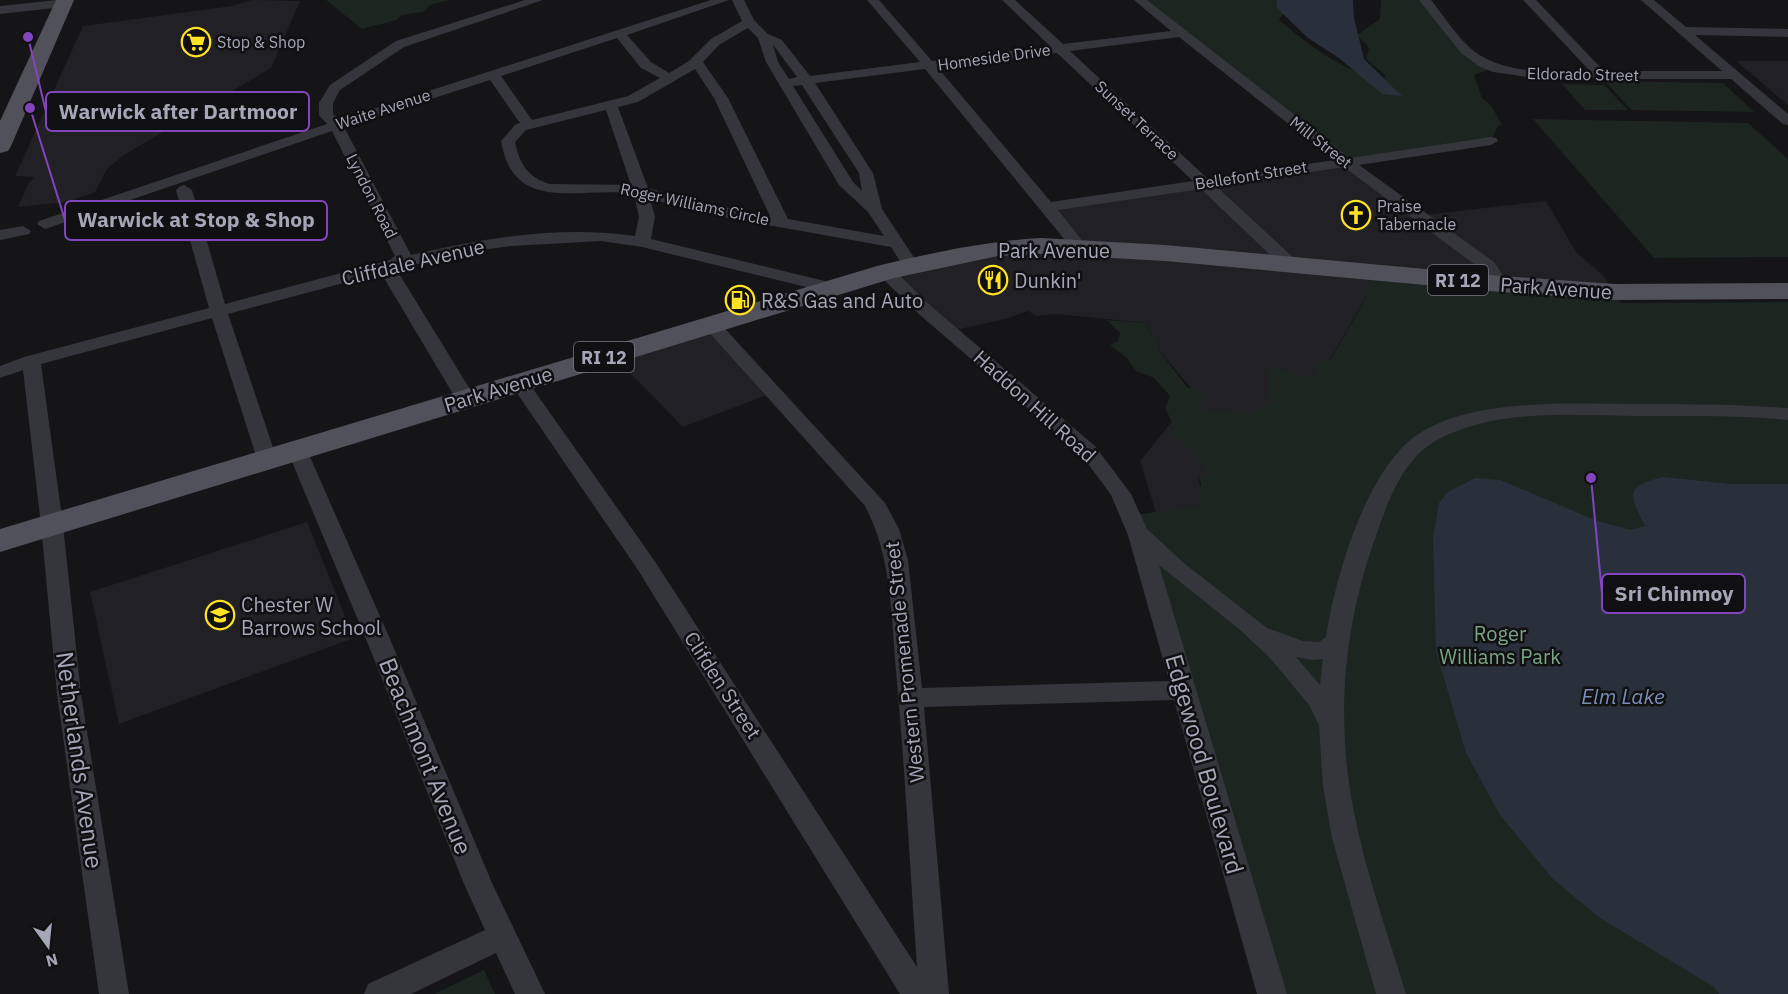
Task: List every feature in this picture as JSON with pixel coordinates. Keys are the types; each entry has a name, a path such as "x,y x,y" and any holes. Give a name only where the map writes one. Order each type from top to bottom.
{"main road":[{"path":"0,146 64,2"},
{"name":"Park Avenue","path":"0,541 831,288 897,260 998,248 1080,248 1615,292 1788,291"}],"street":[{"name":"Lyndon Road","path":"466,399 388,272 403,256 336,125 326,116 326,103 335,88 400,44 537,0"},
{"name":"Waite Avenue","path":"45,224 336,125 723,0"},
{"path":"738,0 750,22 764,37 777,43 806,80 866,173 874,209"},
{"path":"873,0 927,66 988,134 1080,248"},
{"name":"Sunset Terrace","path":"1008,0 1291,265"},
{"name":"Mill Street","path":"1140,0 1346,162 1488,266 1501,284"},
{"name":"Eldorado Street","path":"1425,0 1465,50 1485,64 1498,69 1541,75 1735,75"},
{"path":"1529,0 1601,75"},
{"path":"1647,0 1788,122"},
{"path":"0,10 64,2"},
{"path":"492,74 503,86 528,125 633,99 696,61 715,42 750,22"},
{"path":"1683,32 1788,33"},
{"path":"619,33 646,66 669,78"},
{"name":"Homeside Drive","path":"785,83 1182,33"},
{"path":"764,37 772,62 847,185 874,209"},
{"path":"696,61 721,98 781,222"},
{"path":"611,105 641,191 646,217 642,242"},
{"name":"Roger Williams Circle","path":"528,125 520,127 508,141 510,158 524,178 542,187 566,189 592,186 641,191 691,206 781,222 897,260"},
{"name":"Bellefont Street","path":"1048,207 1491,141"},
{"path":"184,190 218,311 267,459"},
{"name":"Haddon Hill Road","path":"874,209 897,260 926,311 1088,450 1121,494 1138,533 1177,569 1247,623 1309,686 1333,729"},
{"path":"0,235 23,231"},
{"name":"Cliffdale Avenue","path":"0,372 31,361 396,264 465,247 511,241 601,236 642,242 831,288"},
{"name":"Western Promenade Street","path":"712,325 874,503 888,529 897,560 911,698 934,994"},
{"name":"Netherlands Avenue","path":"31,361 52,525 69,694 114,994"},
{"name":"Clifden Street","path":"519,383 646,565 917,994"},
{"path":"1391,994 1347,836 1336,787 1333,676 1337,641 1359,550 1380,497 1402,459 1428,437 1458,424 1478,419 1556,411 1713,410 1788,414"},
{"name":"Beachmont Avenue","path":"297,450 378,639 478,884 530,994"},
{"name":"Edgewood Boulevard","path":"1138,533 1272,994"},
{"name":"Haddon Hill Road","path":"1247,623 1301,650 1319,651 1332,646 1337,641"},
{"path":"911,698 1182,690"},
{"path":"379,994 502,936"}],"shaded area":[{"path":"252,0 300,1 271,68 124,155 107,169 95,192 67,202 18,207 28,184 35,177 15,176 83,26 232,6"},
{"path":"1736,61 1788,61 1788,105"},
{"path":"1346,162 1415,216 1546,201 1576,252 1603,275 1613,291 1374,283 1257,488 1198,475 1202,494 1200,512 1157,516 1140,461 1195,393 1158,349 1146,323 1056,314 1036,316 1028,311 1005,319 951,331 892,271 986,251 1076,248 1048,210"},
{"path":"713,327 769,394 683,427 614,357"},
{"name":"Chester W Barrows School","path":"307,522 354,638 119,724 90,592"}],"green space":[{"path":"326,0 449,0 430,5 423,12 402,15 397,20 362,29"},
{"path":"1139,0 1287,0 1287,9 1279,20 1291,30 1341,64 1369,76 1384,79 1385,75 1366,59 1369,48 1357,35 1380,19 1381,0 1422,0 1462,47 1498,66 1474,75 1482,98 1491,105 1502,125 1498,126 1492,138 1346,162"},
{"path":"1605,81 1723,83 1754,112 1631,110"},
{"path":"1562,84 1604,85 1628,110 1585,110"},
{"path":"1533,119 1748,123 1788,159 1788,257 1654,258"},
{"name":"Roger Williams Park","path":"1372,274 1611,291 1621,303 1788,302 1788,994 1263,994 1129,516 1200,505 1201,484 1198,474 1208,476 1192,451 1171,433 1174,426 1165,408 1170,396 1154,378 1136,371 1127,358 1110,345 1118,341 1120,333 1107,320 1146,323 1151,335 1159,338 1158,349 1187,387 1203,392 1201,404 1205,411 1258,413 1259,406 1269,403 1266,368 1271,366 1303,376 1315,375 1317,362 1330,361 1366,298"},
{"path":"484,970 495,994 434,994"}],"water":[{"path":"1277,0 1353,0 1354,18 1364,59 1402,96 1382,94 1339,58 1308,38 1276,7"},
{"name":"Elm Lake","path":"1663,477 1730,484 1788,484 1788,994 1719,994 1714,987 1600,918 1553,879 1500,815 1466,753 1436,651 1433,538 1439,503 1448,492 1475,478 1500,480 1595,520 1630,530 1645,526 1633,499 1636,488 1641,484"}],"place":[{"name":"Warwick after Dartmoor","path":"28,37"},
{"name":"Stop & Shop","path":"196,42"},
{"name":"Warwick at Stop & Shop","path":"30,108"},
{"name":"Praise Tabernacle","path":"1356,215"},
{"name":"Dunkin'","path":"993,280"},
{"name":"R&S Gas and Auto","path":"740,300"},
{"name":"Sri Chinmoy","path":"1591,478"},
{"name":"Chester W Barrows School","path":"220,615"}]}
